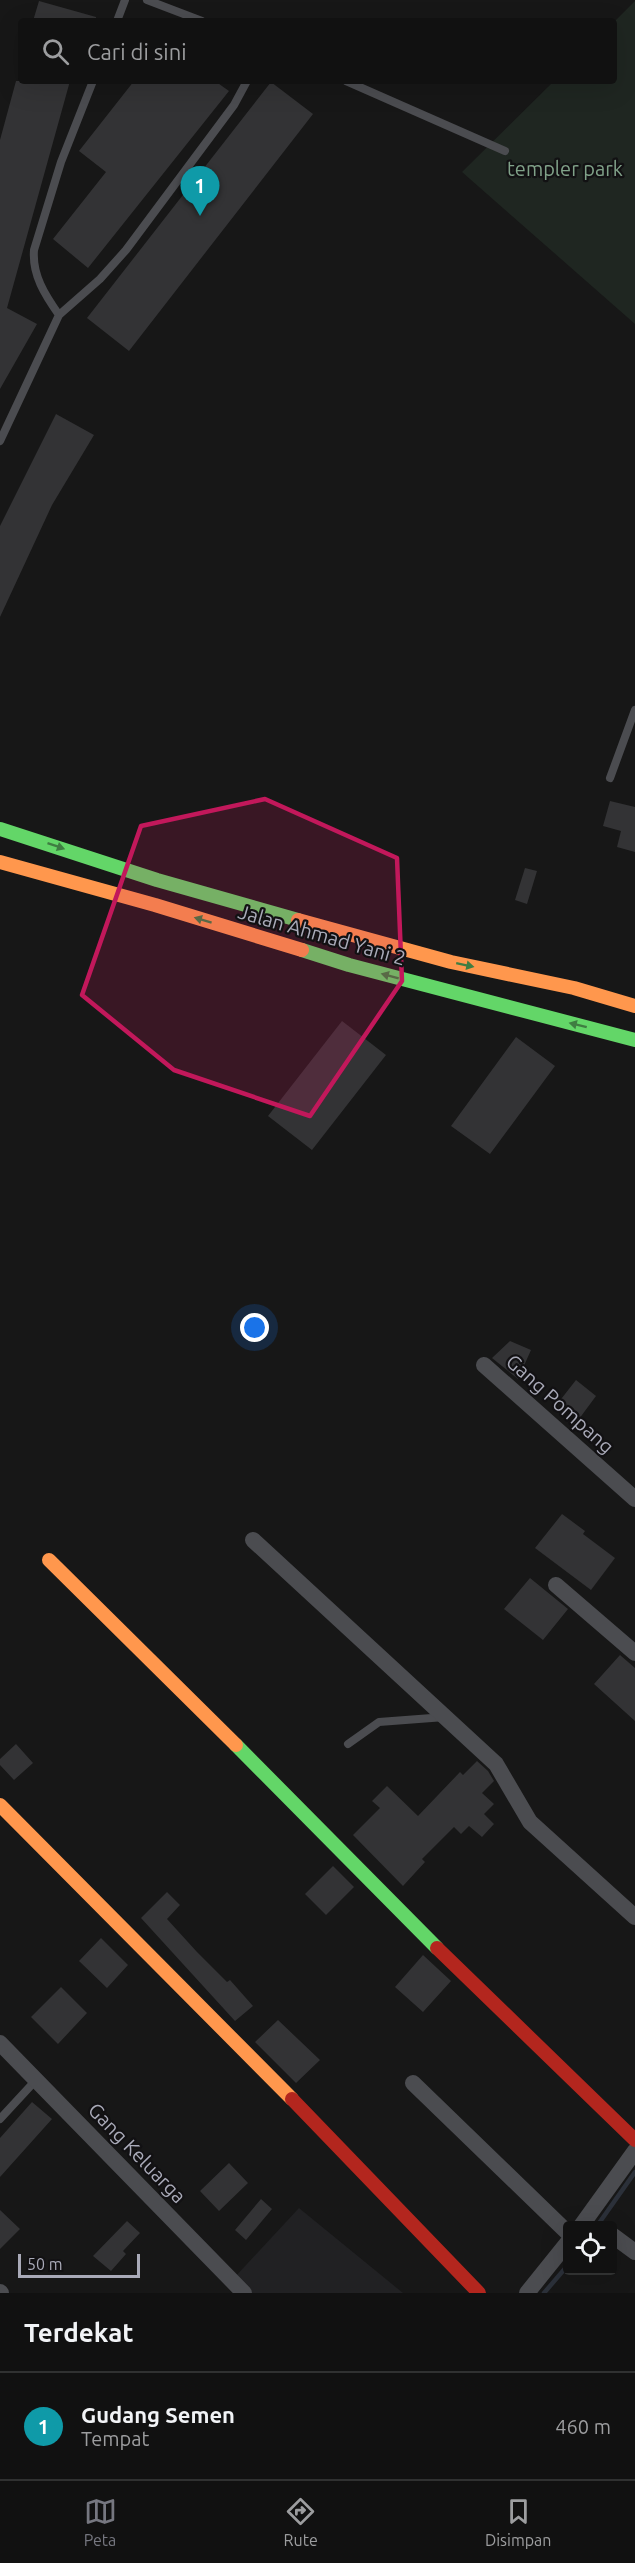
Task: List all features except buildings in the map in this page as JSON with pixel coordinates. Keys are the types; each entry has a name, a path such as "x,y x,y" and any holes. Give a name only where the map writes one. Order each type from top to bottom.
{"main road":[{"name":"Jalan Ahmad Yani 2","path":"0,830 157,880 367,939 451,962 574,988 635,1005"},
{"name":"Jalan Ahmad Yani 2","path":"0,862 155,905 349,965 635,1040"},
{"path":"50,1560 276,1784 409,1921 635,2140"},
{"path":"0,1805 370,2178 479,2293"}],"street":[{"name":"Gang Pompang","path":"484,1365 635,1499"},
{"path":"254,1540 496,1764 530,1822 635,1917"},
{"path":"556,1585 635,1653"},
{"name":"Gang Keluarga","path":"0,2043 244,2293"},
{"path":"413,2083 563,2229"},
{"path":"591,2221 635,2151"},
{"path":"617,2239 635,2252"},
{"path":"527,2293 563,2247"}],"lane":[{"path":"118,18 125,0"},
{"path":"147,0 194,18"},
{"path":"59,315 44,293 36,274 33,262 34,250 61,162 92,84"},
{"path":"0,441 59,315 100,279 126,250 234,105 246,84"},
{"path":"353,84 505,151"},
{"path":"610,778 635,711"},
{"path":"348,1744 379,1722 445,1717"},
{"path":"0,2119 36,2080"}],"highlighted area":[{"path":"265,799 397,858 402,981 310,1116 174,1070 82,995 141,826"}],"shaded area":[{"path":"299,2208 403,2293 249,2293 234,2278"}],"green space":[{"name":"templer park","path":"635,1 635,324 462,172 551,84 617,84 617,19"}],"waterway":[{"path":"601,2221 635,2172"},
{"path":"544,2293 563,2271"}],"traffic: fast":[{"path":"0,829 157,880 298,920"},
{"path":"302,950 349,965 635,1040"},
{"path":"236,1745 437,1948"}],"traffic: slow":[{"path":"0,862 155,905 302,950"},
{"path":"298,920 451,962 574,988 635,1006"},
{"path":"49,1560 236,1745"},
{"path":"0,1805 292,2099"}],"traffic: jam":[{"path":"437,1948 635,2140"},
{"path":"292,2099 479,2293"}],"place":[{"name":"Gudang Semen","path":"200,216"}]}
